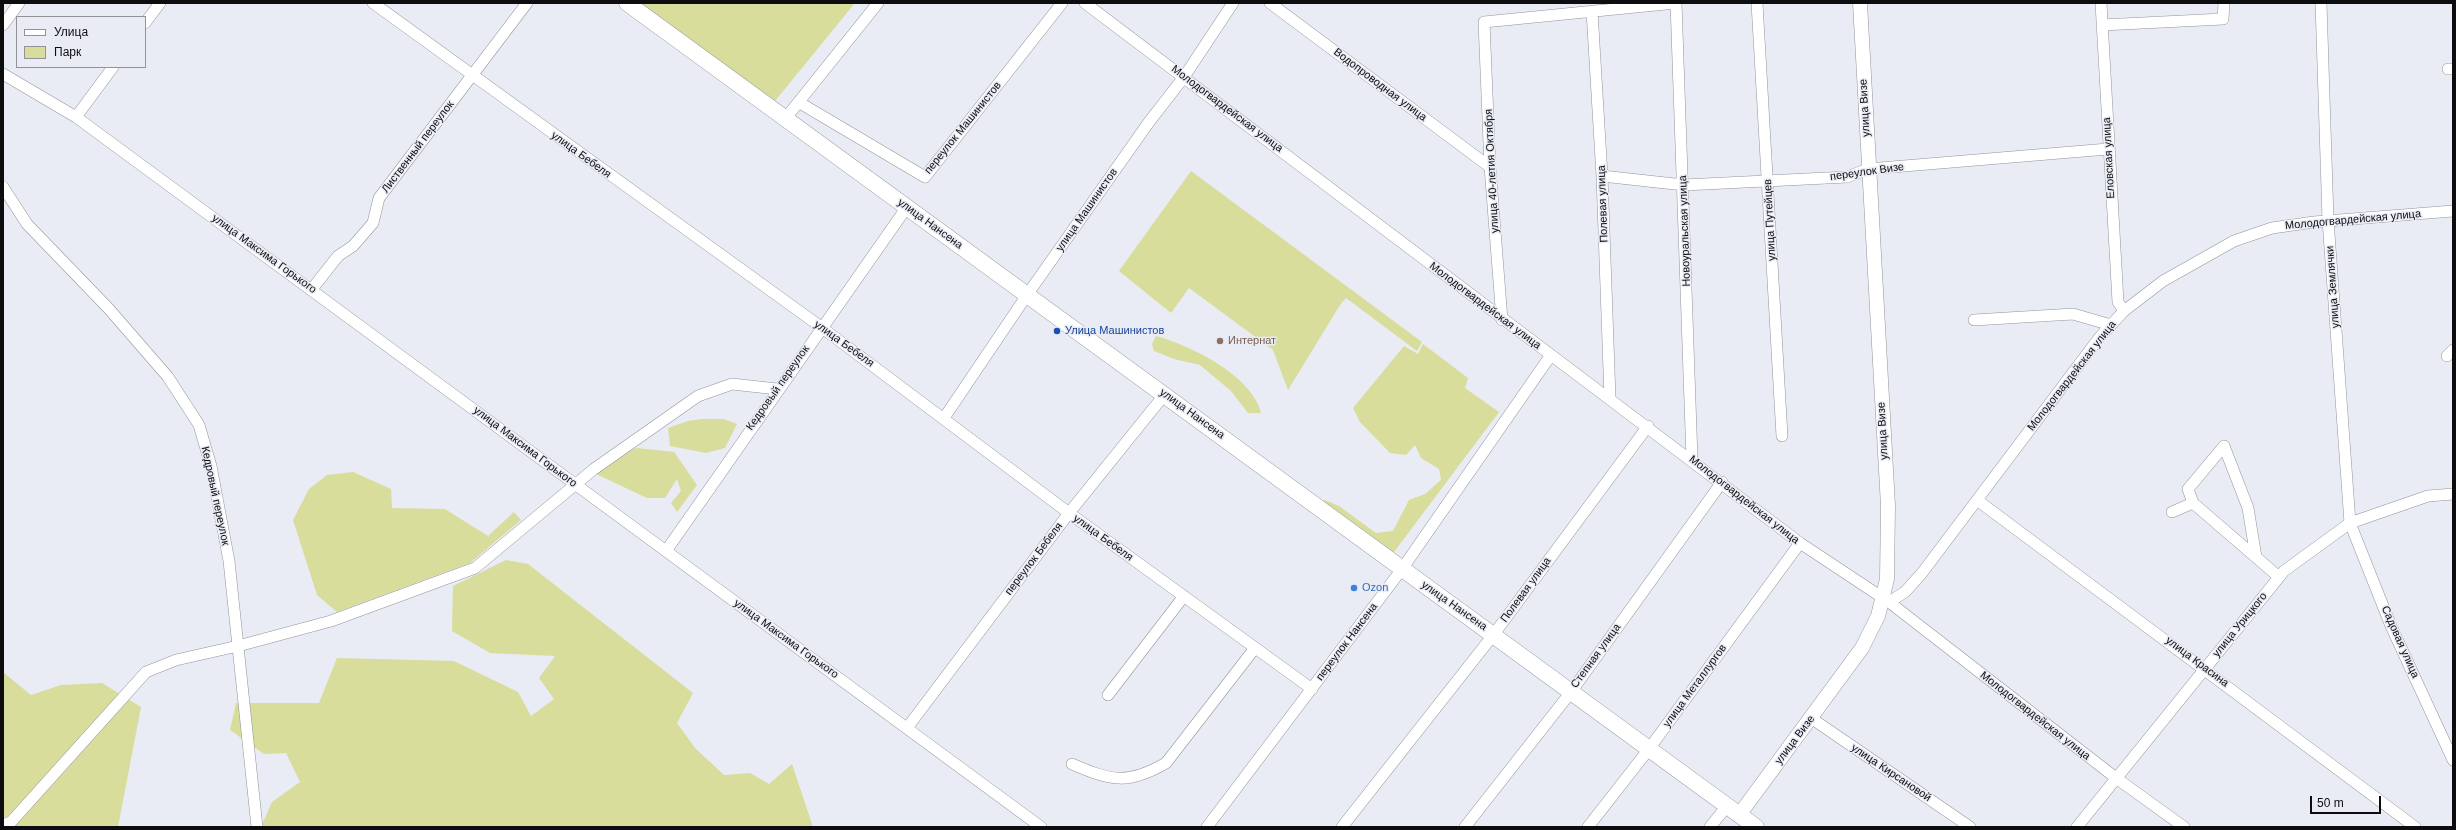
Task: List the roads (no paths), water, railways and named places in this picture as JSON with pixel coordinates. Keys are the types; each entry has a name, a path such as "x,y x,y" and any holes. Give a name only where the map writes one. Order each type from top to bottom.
{"main road":[{"name":"улица Нансена","path":"627,3 1026,295 1165,394 1402,569 1494,634 1756,827"}],"street":[{"path":"3,25 19,3"},
{"path":"146,23 160,3"},
{"name":"улица Бебеля","path":"373,3 821,327 1069,513 1312,689"},
{"name":"Лиственный переулок","path":"312,289 338,256 354,246 373,223 379,198 526,3"},
{"path":"786,119 878,3"},
{"name":"переулок Машинистов","path":"800,103 925,177 1062,3"},
{"name":"Молодогвардейская улица","path":"1085,3 1184,76 1502,320 1648,426 1800,543 1886,600 2116,778 2184,827"},
{"name":"улица Машинистов","path":"944,418 1026,295 1149,122 1184,76 1233,3"},
{"name":"Водопроводная улица","path":"1270,3 1490,167"},
{"path":"1592,11 1676,3"},
{"name":"Новоуральская улица","path":"1676,3 1684,185 1692,459"},
{"name":"улица Путейцев","path":"1757,3 1782,436"},
{"name":"улица Визе","path":"1710,827 1733,811 1811,718 1862,648 1886,600 1889,544 1888,506 1868,170 1860,3"},
{"name":"Еловская улица","path":"2101,3 2108,149 2118,302 2124,311"},
{"path":"2102,25 2223,19 2224,3"},
{"name":"улица Землячки","path":"2321,3 2328,220 2350,523"},
{"name":"улица 40-летия Октября","path":"1502,320 1490,167 1484,22 1592,11"},
{"name":"Полевая улица","path":"1592,11 1602,176 1610,398"},
{"path":"76,117 112,68"},
{"name":"улица Максима Горького","path":"3,74 76,117 312,289 574,484 1041,827"},
{"name":"переулок Визе","path":"1602,176 1684,185 1847,177 1868,170 2108,149"},
{"name":"Кедровый переулок","path":"3,187 27,224 109,309 168,378 199,425 211,466 229,561 257,827"},
{"name":"Кедровый переулок","path":"666,551 777,389 907,207"},
{"name":"Молодогвардейская улица","path":"1886,600 1905,592 1922,573 2111,325 2124,311 2163,281 2234,241 2272,228 2328,220 2453,211"},
{"path":"1974,320 2073,314 2111,325"},
{"name":"переулок Нансена","path":"1207,827 1402,569 1551,355"},
{"path":"3,825 11,822 146,672 176,660 238,646 331,621 475,568 574,484 698,396 732,384 777,389"},
{"name":"переулок Бебеля","path":"907,728 1069,513 1165,394"},
{"name":"Полевая улица","path":"1342,827 1494,634 1648,426"},
{"path":"2256,557 2248,508 2224,446 2188,489 2193,503 2279,577"},
{"name":"Степная улица","path":"1465,827 1571,692 1722,482"},
{"name":"улица Урицкого","path":"2077,827 2279,577 2350,523 2428,496 2453,494"},
{"name":"улица Красина","path":"1977,500 2205,668 2415,827"},
{"path":"2172,512 2193,503"},
{"name":"Садовая улица","path":"2350,523 2392,626 2453,760"},
{"name":"улица Металлургов","path":"1588,827 1649,749 1800,543"},
{"path":"1108,695 1184,596"},
{"path":"1072,764 1100,776 1126,779 1151,772 1166,762 1255,648"},
{"name":"улица Кирсановой","path":"1811,718 1970,827"}],"place":[{"name":"Улица Машинистов","path":"1057,331"},
{"name":"Интернат","path":"1220,341"},
{"name":"Ozon","path":"1354,588"}]}
